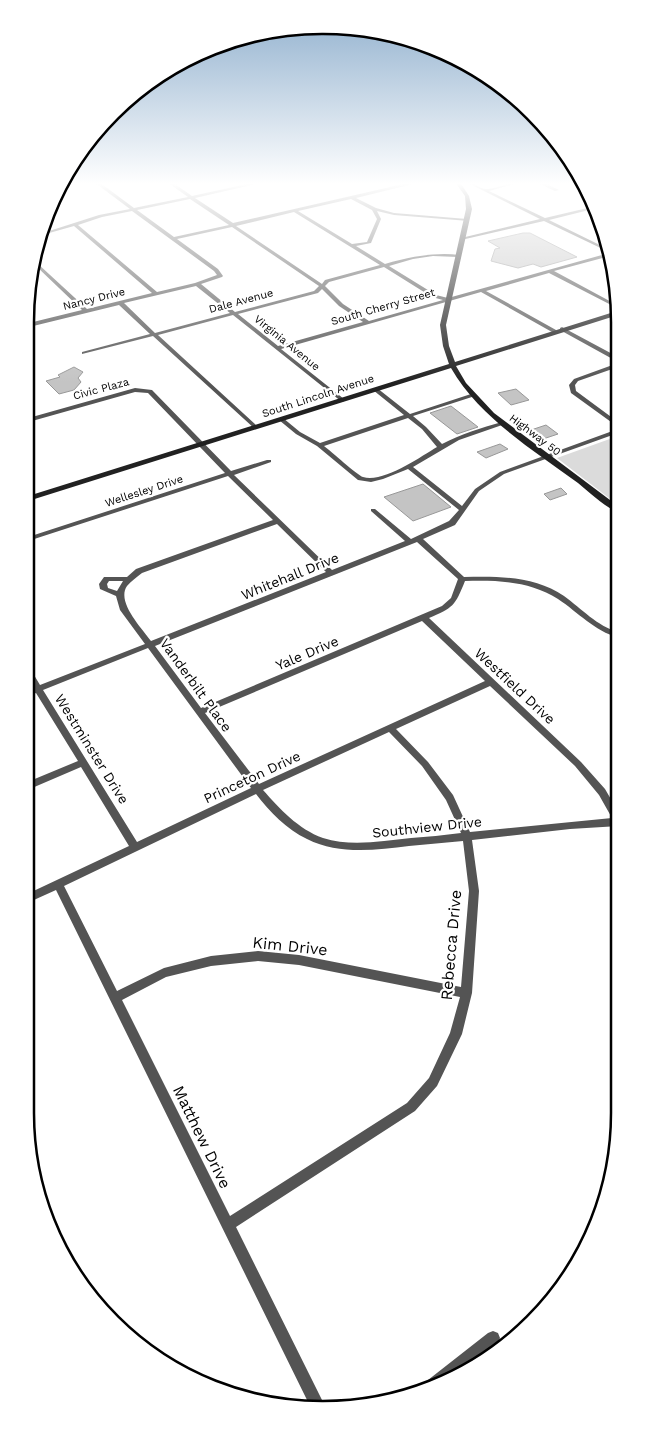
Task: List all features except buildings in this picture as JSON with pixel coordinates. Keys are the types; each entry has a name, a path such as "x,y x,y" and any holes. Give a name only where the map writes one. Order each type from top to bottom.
{"main road":[{"name":"Highway 50","path":"460,249 443,325 443,336 451,364 472,395 502,424 611,505"},
{"name":"South Lincoln Avenue","path":"34,497 611,314"},
{"path":"425,373 444,373 459,377 462,367 475,357"}],"street":[{"path":"104,249 156,294"},
{"name":"Nancy Drive","path":"34,324 197,284 217,278 220,275 185,249"},
{"path":"267,249 321,286 341,305 367,322"},
{"path":"357,249 434,296 448,299"},
{"name":"South Cherry Street","path":"278,348 603,255"},
{"name":"Dale Avenue","path":"84,353 316,292 321,286 335,278 384,265 423,256 458,256"},
{"path":"39,266 86,311"},
{"path":"550,271 611,303"},
{"name":"Virginia Avenue","path":"197,284 342,400"},
{"path":"481,290 554,331"},
{"path":"120,303 255,427"},
{"path":"562,329 611,356"},
{"path":"611,368 576,380 572,385 573,392 611,420"},
{"path":"375,389 424,428 441,447"},
{"name":"Civic Plaza","path":"34,419 130,392 146,390 152,393 202,444"},
{"path":"318,445 472,395"},
{"path":"281,419 360,478 368,480 409,467 441,447 470,434 502,424"},
{"name":"Whitehall Drive","path":"34,691 414,541 452,523 464,510 477,490 487,481 502,473 611,434"},
{"path":"202,444 206,451 332,573"},
{"name":"Wellesley Drive","path":"34,537 269,460"},
{"path":"409,467 464,510"},
{"path":"373,510 462,579 504,579 538,586 561,598 599,627 611,632"},
{"name":"Vanderbilt Place","path":"257,789 124,610 119,598 122,586 139,571 147,567 278,522"},
{"name":"Vanderbilt Place","path":"120,595 104,590 103,584 107,579 130,578"},
{"path":"424,618 450,604 459,589 462,579"},
{"name":"Westfield Drive","path":"424,618 578,764 602,792 611,807"},
{"name":"Yale Drive","path":"200,712 424,618"},
{"name":"Westminster Drive","path":"34,681 135,847"},
{"name":"Princeton Drive","path":"34,896 257,789 491,682"},
{"name":"Rebecca Drive","path":"228,1225 412,1107 433,1082 456,1034 466,993 474,891 467,837 450,798 439,782 391,729"},
{"path":"34,783 84,762"},
{"name":"Southview Drive","path":"257,789 274,810 294,828 321,841 349,847 367,847 611,822"},
{"name":"Matthew Drive","path":"58,884 316,1401"},
{"name":"Kim Drive","path":"115,998 164,973 211,961 258,956 299,960 466,993"},
{"path":"453,1370 494,1338"}],"shaded area":[{"path":"611,439 611,500 557,458"}]}
